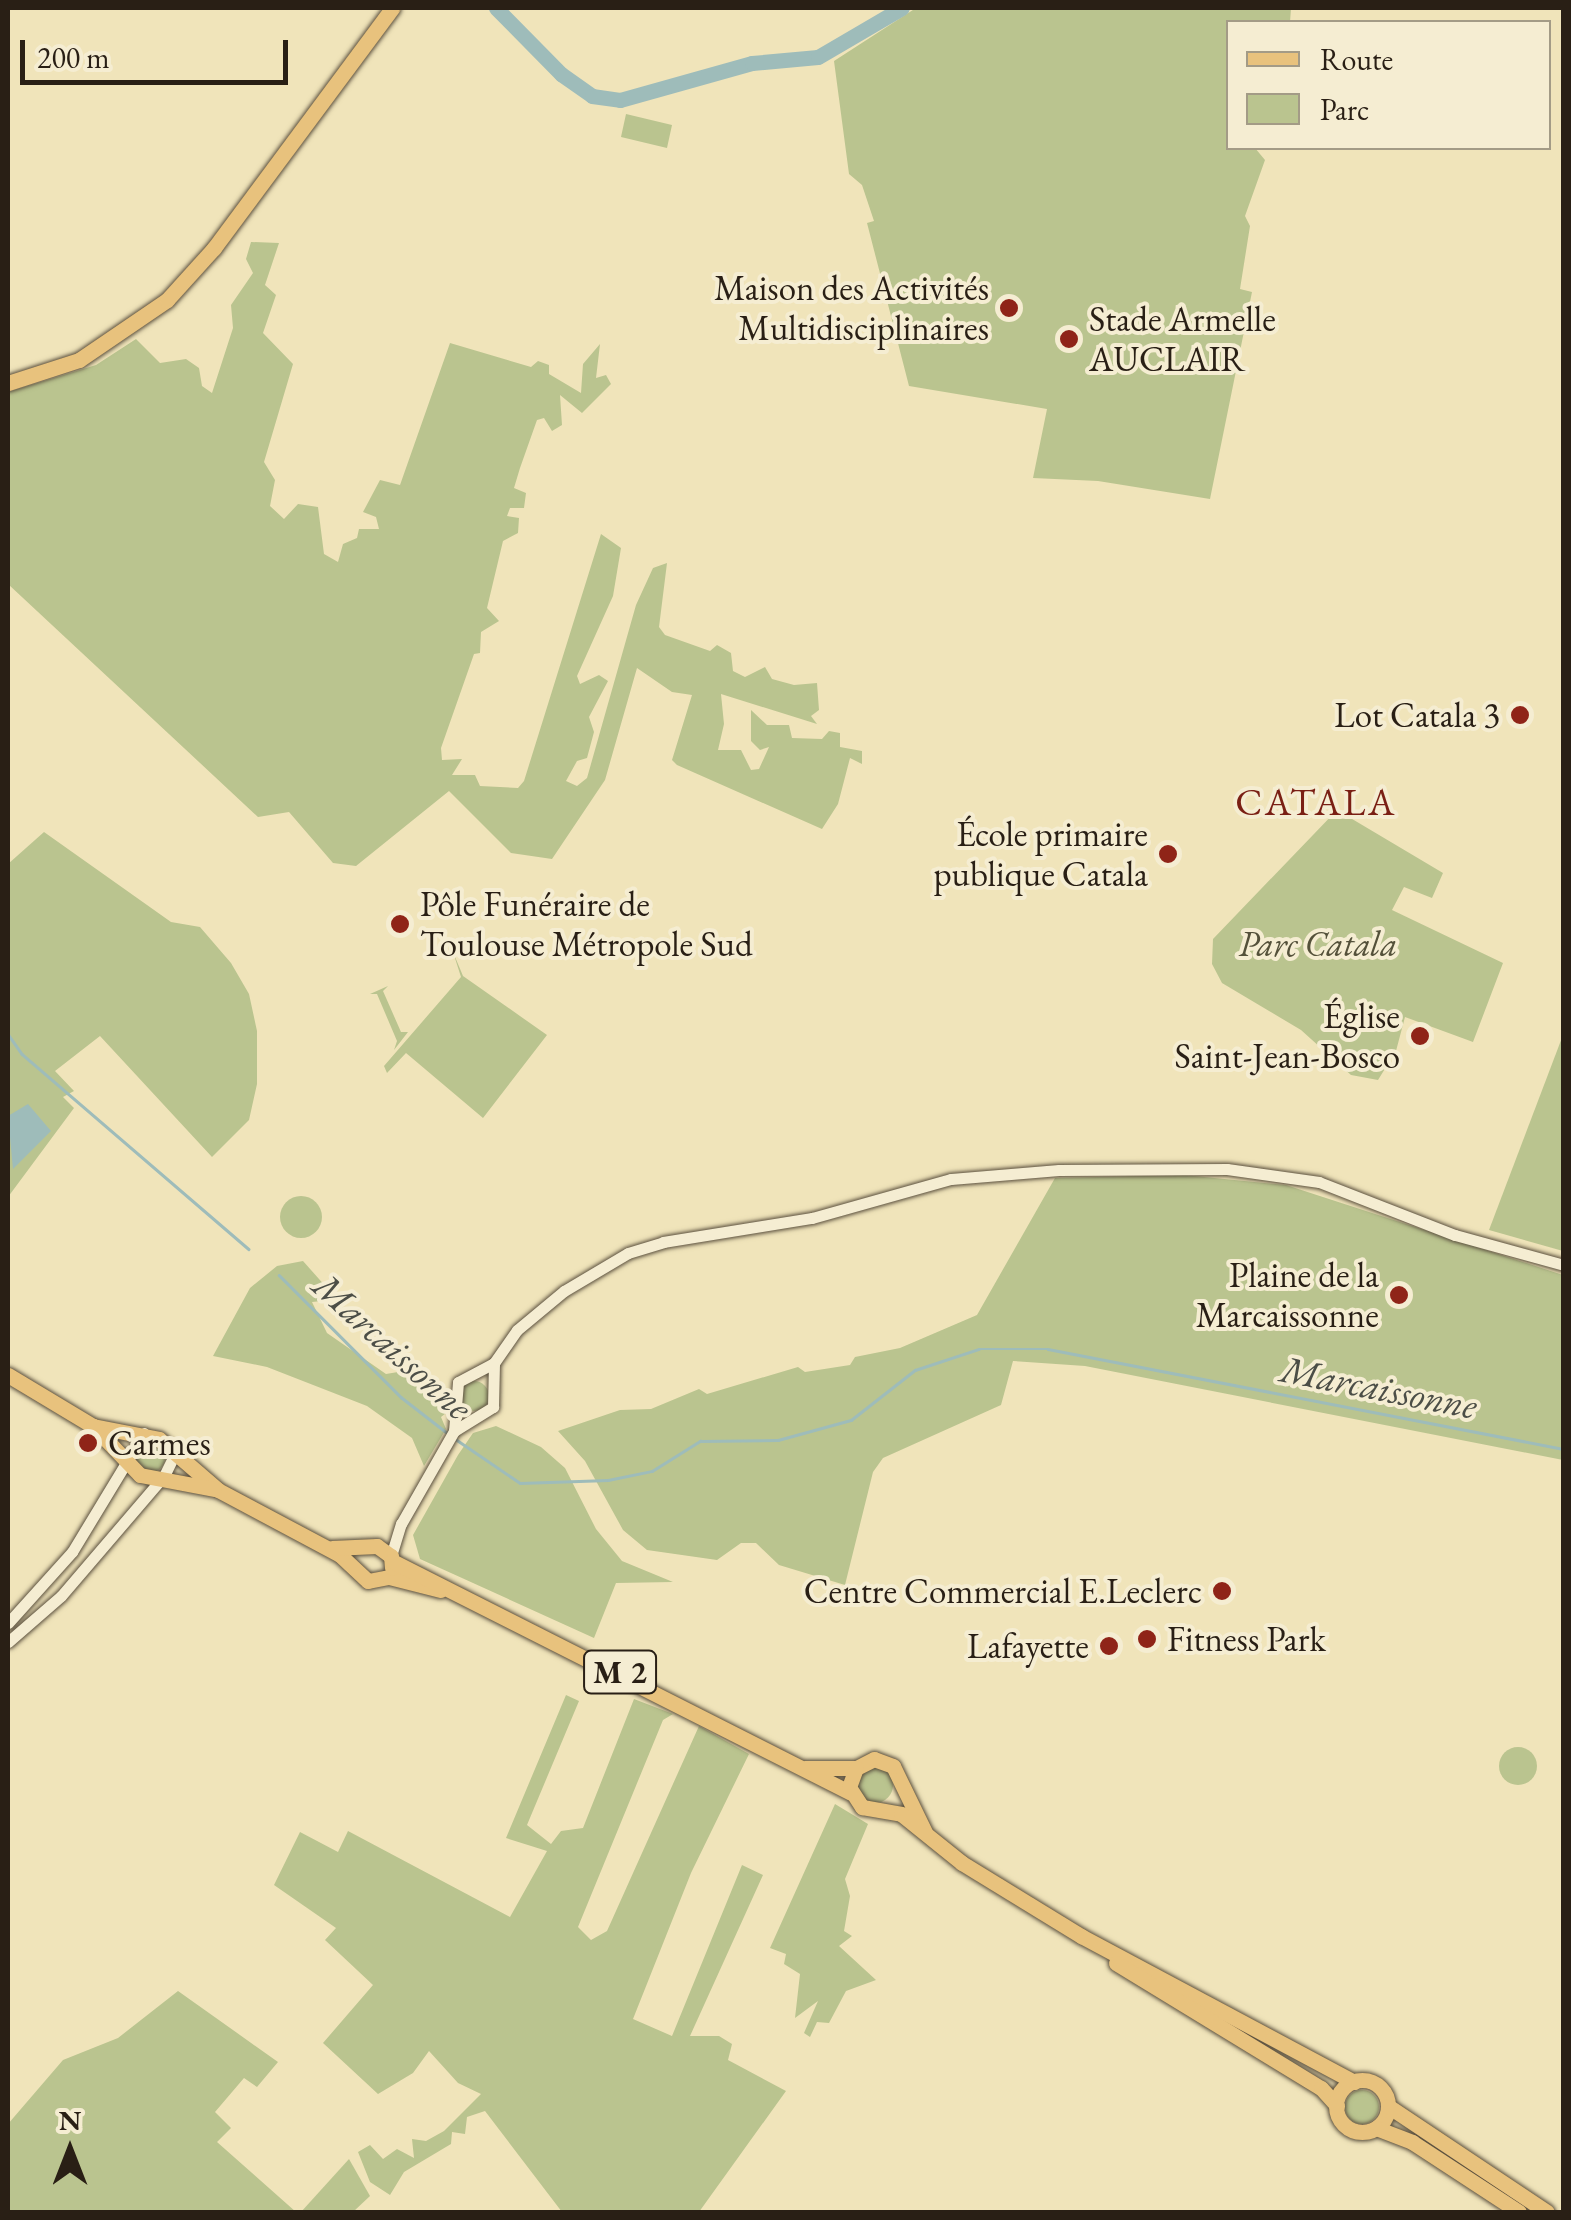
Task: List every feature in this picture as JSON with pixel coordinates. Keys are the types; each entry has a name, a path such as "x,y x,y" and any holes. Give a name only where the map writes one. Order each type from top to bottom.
{"main road":[{"path":"8,383 93,352 167,300 214,248 392,8"},
{"name":"M 2","path":"8,1375 93,1426 126,1464 158,1483 218,1490"},
{"name":"M 2","path":"93,1426 144,1433 176,1451 218,1490 324,1547 358,1571"},
{"name":"M 2","path":"324,1547 382,1558 621,1672 791,1765 851,1793"},
{"path":"382,1558 374,1582 358,1571 382,1558"},
{"path":"925,1832 886,1761 867,1760 856,1768 851,1793 866,1808 883,1809 925,1832 971,1869 1081,1936 1354,2082 1375,2084 1388,2106 1547,2212"},
{"name":"M 2","path":"791,1765 856,1768"},
{"path":"883,1809 901,1786"},
{"path":"1081,1936 1181,2007 1321,2088 1348,2127 1376,2128 1412,2142 1518,2212"},
{"path":"1337,2106 1354,2082"},
{"path":"1376,2128 1388,2106"}],"street":[{"path":"382,1558 454,1431 455,1385 494,1363 538,1310 644,1247 812,1218 911,1185 1059,1170 1289,1175 1455,1236 1564,1265"},
{"path":"454,1431 493,1407 494,1363"},
{"path":"474,1375 492,1385"},
{"path":"456,1409 474,1419"},
{"path":"8,1623 72,1552 144,1433"},
{"path":"8,1642 61,1596 158,1483 176,1451"}],"green space":[{"path":"916,8 1291,8 1290,20 1226,20 1226,150 1257,150 1265,160 1245,216 1250,226 1240,289 1252,292 1210,499 1098,481 1033,478 1047,409 909,386 867,223 874,221 862,185 849,174 834,61"},
{"path":"626,114 672,125 667,148 621,137"},
{"path":"251,242 279,243 265,285 276,295 263,333 293,364 264,462 275,480 270,506 284,519 298,504 318,507 324,554 338,562 343,544 357,538 359,529 379,529 376,517 363,512 380,480 400,485 450,343 531,367 538,361 549,365 549,374 581,393 583,364 600,344 596,378 606,375 611,384 582,413 560,395 562,425 552,431 544,418 537,420 520,468 514,488 526,493 524,508 510,508 507,516 519,518 518,533 503,541 487,608 499,621 481,632 480,653 474,654 441,748 442,760 462,759 452,775 475,775 480,786 518,788 524,781 601,534 621,548 613,596 577,676 580,684 599,675 608,681 589,717 594,732 587,758 577,761 566,781 577,786 587,778 636,605 653,568 667,563 659,627 665,635 710,651 717,645 731,653 733,671 745,677 765,667 772,679 794,685 817,683 819,710 811,716 817,724 721,694 724,724 718,750 741,750 751,770 759,769 769,747 760,750 751,741 751,710 767,725 789,725 792,738 822,739 829,731 840,733 840,747 862,751 862,764 850,758 838,804 822,829 677,765 672,760 692,695 672,692 637,668 605,780 552,859 511,853 449,791 356,866 333,863 289,812 258,817 8,584 8,392 96,365 136,339 160,363 186,359 199,368 202,386 212,393 233,328 231,305 253,273 246,259"},
{"name":"Parc Catala","path":"1337,810 1443,873 1432,898 1404,887 1392,910 1503,963 1473,1042 1405,1017 1396,1051 1378,1080 1351,1075 1301,1030 1222,983 1212,964 1213,939"},
{"path":"44,832 171,922 200,927 231,963 249,994 257,1031 257,1084 249,1120 212,1157 100,1036 55,1071 74,1091 63,1097 74,1108 8,1197 8,864"},
{"path":"453,952 463,976 547,1035 483,1118 406,1053 387,1073 384,1066 461,977"},
{"path":"388,986 383,991 401,1032 408,1032 394,1050 397,1041 377,994 370,994"},
{"path":"1563,1035 1563,1251 1489,1230"},
{"path":"1184,1175 1286,1185 1563,1275 1563,1460 1085,1366 1013,1361 1001,1405 883,1458 873,1472 845,1585 779,1565 756,1543 741,1543 717,1560 647,1550 623,1530 585,1461 558,1431 620,1410 651,1409 699,1389 707,1394 798,1367 805,1372 850,1365 855,1357 900,1348 977,1315 1055,1178"},
{"path":"301,1196 316,1202 322,1217 316,1232 301,1238 286,1232 280,1217 286,1202"},
{"path":"303,1261 327,1288 322,1301 312,1302 327,1333 386,1374 404,1371 422,1384 430,1378 442,1392 450,1410 441,1417 446,1429 424,1466 412,1438 367,1406 267,1367 213,1356 250,1288 277,1266"},
{"path":"474,1381 485,1385 489,1396 485,1407 474,1411 463,1407 459,1396 463,1385"},
{"path":"496,1426 541,1447 565,1468 596,1529 622,1561 673,1582 616,1583 594,1638 420,1559 413,1535 458,1455 473,1433"},
{"path":"151,1444 161,1448 165,1458 161,1468 151,1472 141,1468 137,1458 141,1448"},
{"path":"566,1695 579,1701 527,1825 551,1844 561,1831 583,1828 634,1699 673,1714 663,1720 578,1927 591,1940 607,1931 699,1726 749,1754 691,1873 633,2019 672,2036 742,1865 763,1875 690,2036 719,2036 732,2044 728,2060 786,2091 699,2212 562,2212 485,2111 467,2117 465,2134 452,2132 451,2144 404,2172 390,2195 370,2182 358,2152 370,2145 383,2159 397,2149 414,2158 412,2139 426,2141 444,2131 481,2094 458,2083 429,2051 413,2073 378,2094 323,2043 373,1985 325,1940 336,1928 274,1885 300,1832 338,1852 348,1831 510,1917 547,1851 506,1838"},
{"path":"1518,1747 1532,1752 1537,1766 1532,1780 1518,1785 1504,1780 1499,1766 1504,1752"},
{"path":"875,1767 888,1772 893,1785 888,1798 875,1803 862,1798 857,1785 862,1772"},
{"path":"835,1804 868,1824 845,1879 850,1896 844,1931 852,1936 839,1946 876,1980 846,1991 829,2023 817,2022 810,2037 804,2033 818,2001 795,2018 800,1974 784,1964 786,1954 770,1948"},
{"path":"178,1991 278,2062 257,2087 244,2078 215,2112 231,2128 217,2142 296,2212 8,2212 8,2124 63,2060 118,2038"},
{"path":"1362,2090 1374,2095 1379,2107 1374,2119 1362,2124 1350,2119 1345,2107 1350,2095"},
{"path":"349,2159 370,2196 353,2212 301,2212"}],"water":[{"path":"28,1104 51,1131 13,1169 8,1116"}],"waterway":[{"path":"496,8 561,74 592,96 620,100 752,63 818,57 902,8"},
{"name":"Marcaissonne","path":"8,1034 22,1054 249,1249"},
{"name":"Marcaissonne","path":"279,1275 401,1397 446,1432"},
{"name":"Marcaissonne","path":"457,1440 520,1483 608,1480 652,1471 700,1441 778,1440 851,1420 915,1370 979,1349 1048,1349 1564,1449"}],"place":[{"name":"Maison des Activités Multidisciplinaires","path":"1009,308"},
{"name":"Stade Armelle AUCLAIR","path":"1069,339"},
{"name":"Lot Catala 3","path":"1520,715"},
{"name":"École primaire publique Catala","path":"1168,854"},
{"name":"Pôle Funéraire de Toulouse Métropole Sud","path":"400,924"},
{"name":"Église Saint-Jean-Bosco","path":"1420,1036"},
{"name":"Plaine de la Marcaissonne","path":"1399,1295"},
{"name":"Carmes","path":"88,1443"},
{"name":"Centre Commercial E.Leclerc","path":"1222,1591"},
{"name":"Fitness Park","path":"1147,1639"},
{"name":"Lafayette","path":"1109,1646"}],"district":[{"name":"CATALA","path":"1316,802"}]}
